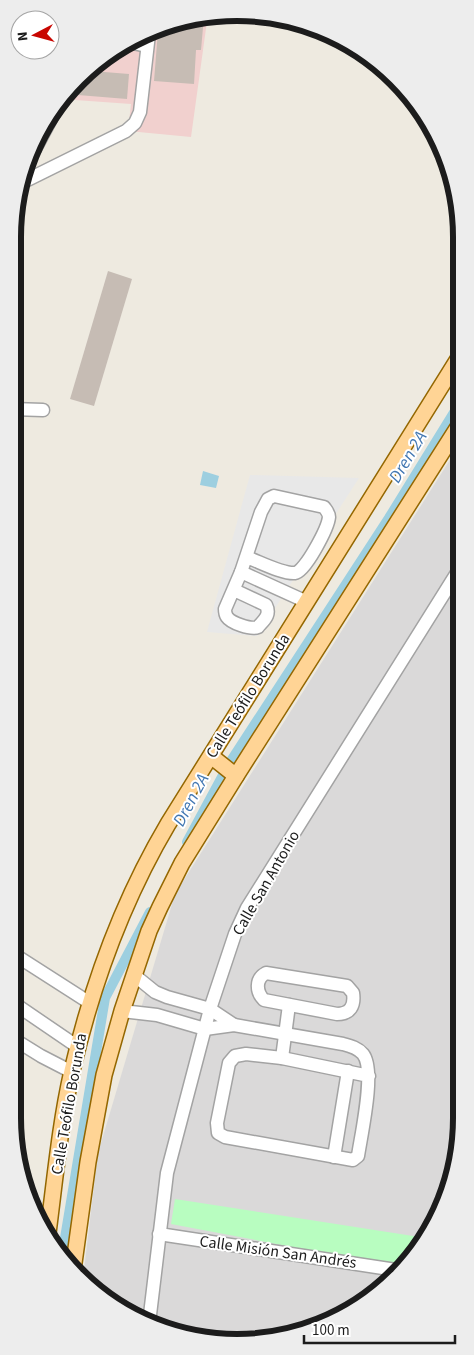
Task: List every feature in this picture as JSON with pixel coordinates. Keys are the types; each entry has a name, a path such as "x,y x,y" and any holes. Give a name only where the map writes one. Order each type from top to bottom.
{"main road":[{"name":"Calle Teófilo Borunda","path":"49,1224 66,1102 78,1047 108,949 140,873 168,824 214,758 307,602 453,367"},
{"name":"Calle Teófilo Borunda","path":"74,1259 80,1208 97,1108 108,1058 149,931 170,887 233,774 364,577 453,435"},
{"path":"214,758 233,774"}],"street":[{"path":"30,179 126,131 135,123 140,112 148,41"},
{"path":"21,409 44,410"},
{"path":"234,590 262,512 266,502 271,497 324,507 327,510 329,519 301,571 285,571 246,557"},
{"path":"241,572 307,602"},
{"name":"Calle San Antonio","path":"150,1315 167,1173 210,1009 235,934 247,908 453,579"},
{"path":"21,959 90,1003"},
{"path":"271,973 341,984 350,989 354,998 352,1008 342,1014 289,1005 264,1000 260,996 258,985 262,976 271,973"},
{"path":"134,975 149,988 167,997 210,1009 234,1025"},
{"path":"282,1058 289,1005"},
{"path":"21,1008 78,1047"},
{"path":"122,1011 157,1015 205,1029 234,1025 285,1033 343,1044 362,1052 366,1059 369,1076 358,1156 353,1160 225,1138 218,1133 216,1123 229,1063 235,1056 246,1054 282,1058 369,1076"},
{"path":"21,1044 72,1072"},
{"path":"334,1157 348,1071"},
{"path":"341,1112 365,1115"},
{"name":"Calle Misión San Andrés","path":"159,1234 391,1269"}],"shaded area":[{"path":"207,23 191,137 128,131 131,104 71,100 84,84 129,50 168,33"},
{"path":"453,455 453,1118 449,1160 431,1213 416,1238 390,1271 357,1297 332,1312 279,1330 237,1334 195,1330 181,1326 154,1317 129,1305 84,1271 98,1153 175,894"},
{"path":"250,475 359,478 257,636 207,632"}],"green space":[{"path":"175,1199 417,1237 394,1266 171,1224"}],"water":[{"path":"203,471 219,476 216,488 200,485"}],"building":[{"path":"203,24 201,50 196,50 194,84 154,81 158,37"},
{"path":"99,72 129,74 127,99 78,95 78,91 84,84"},
{"path":"108,271 132,279 94,406 70,399"}],"waterway":[{"name":"Dren 2A","path":"187,842 229,764 389,518 453,414"},
{"name":"Dren 2A","path":"64,1246 105,998 150,912"}]}
